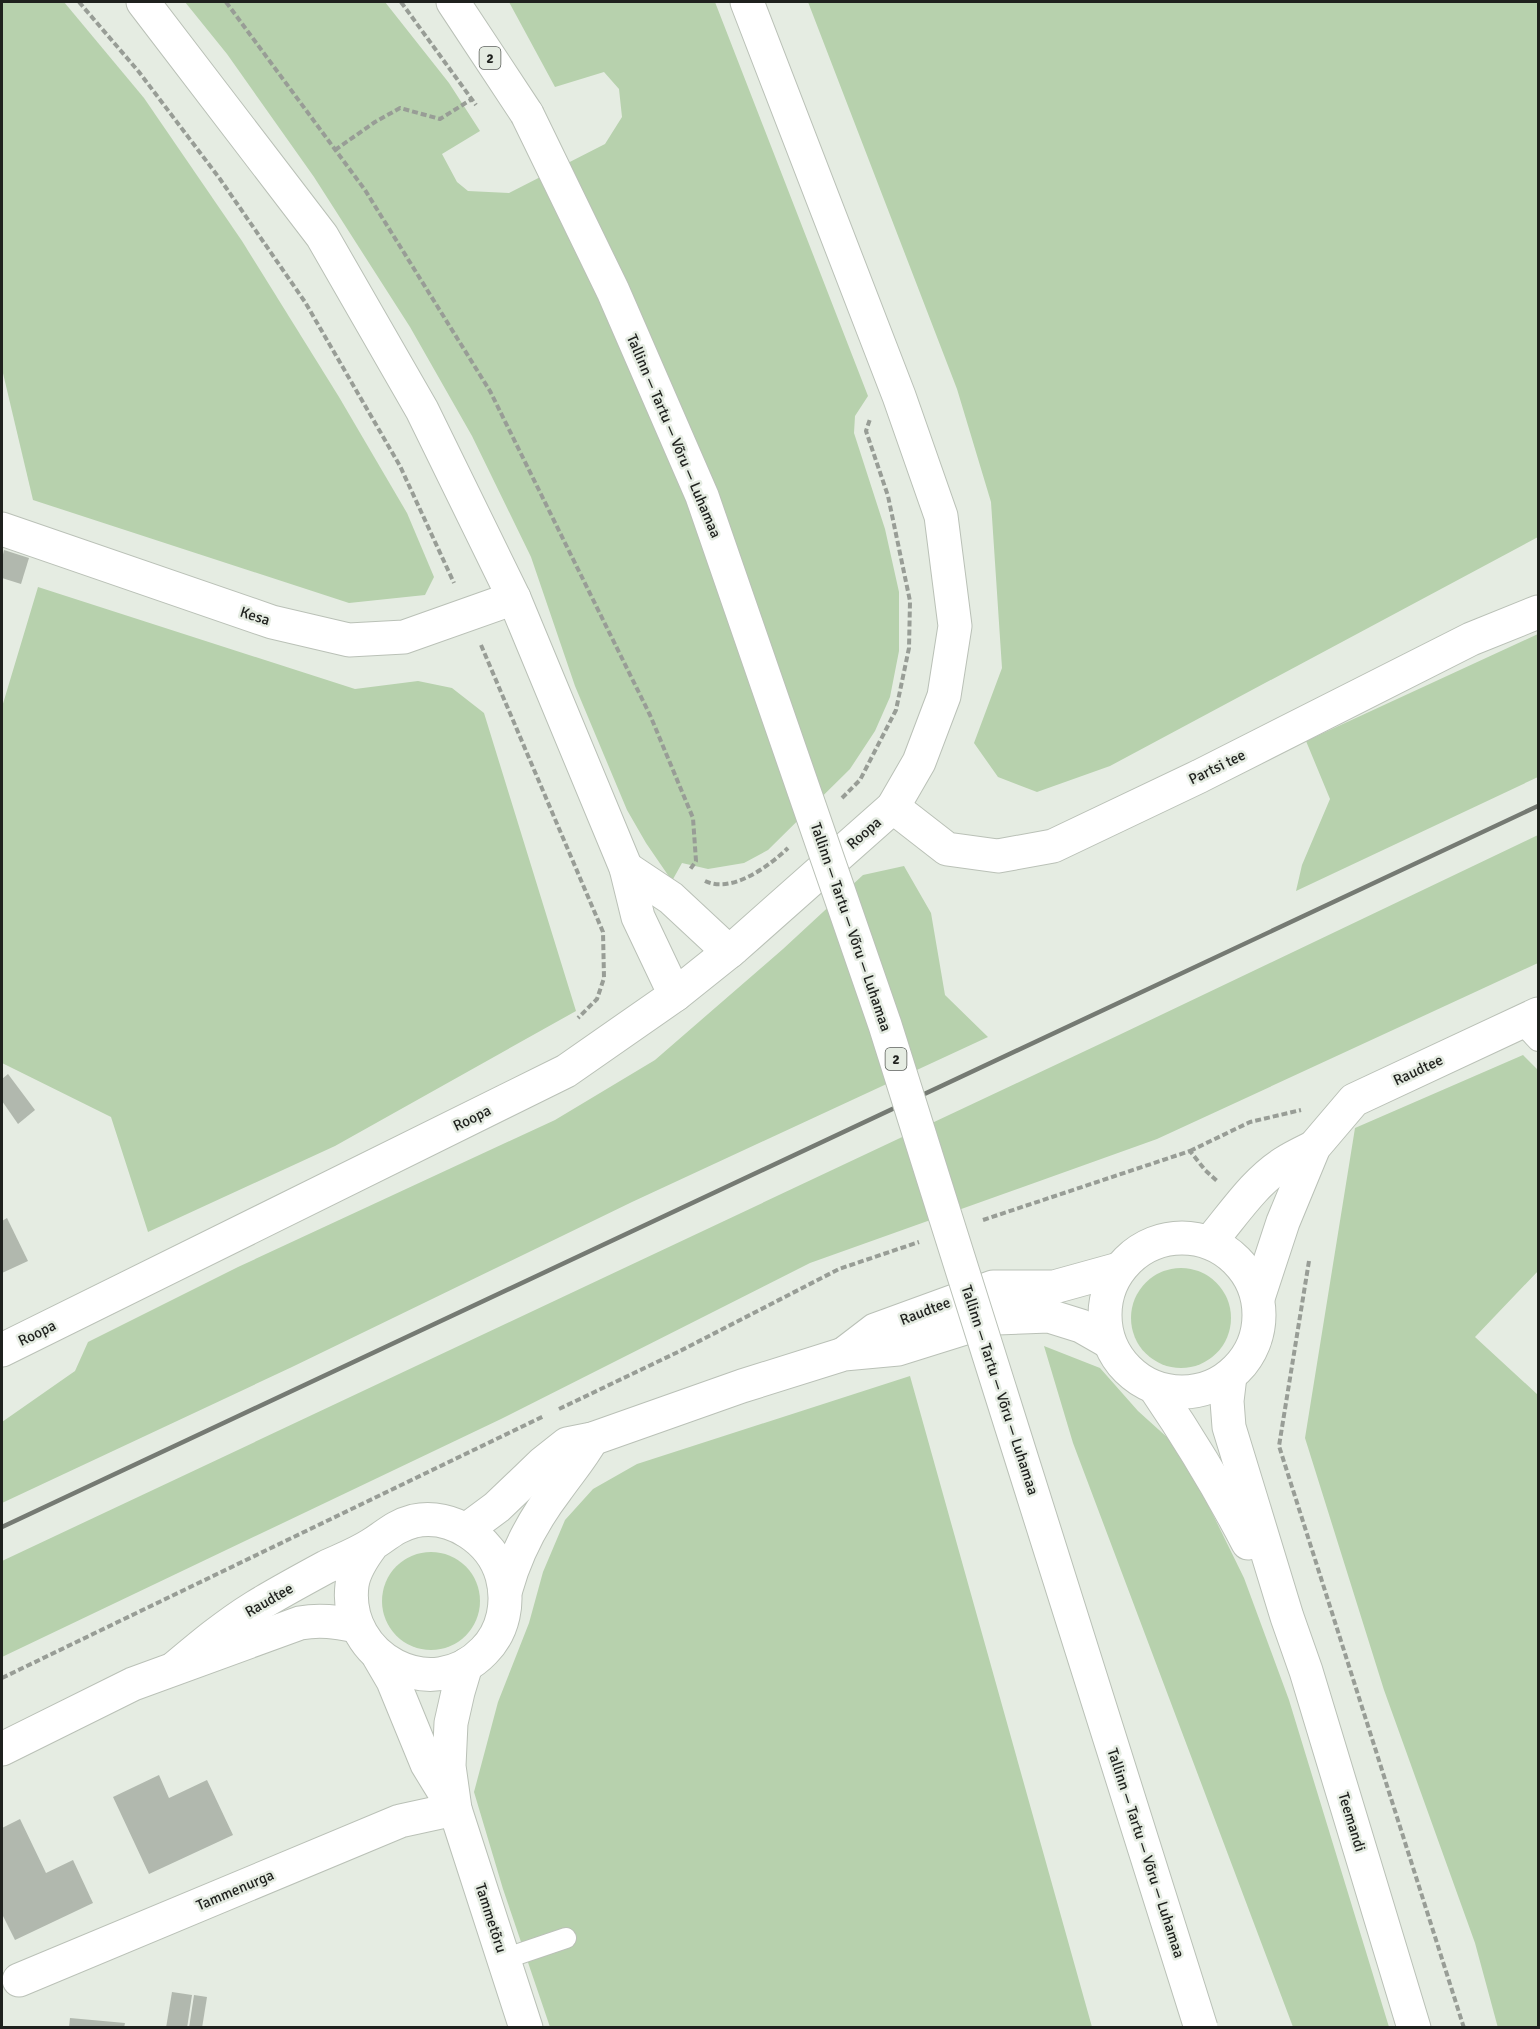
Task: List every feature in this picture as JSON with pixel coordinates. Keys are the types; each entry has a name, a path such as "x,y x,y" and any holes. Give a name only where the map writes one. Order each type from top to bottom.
{"main road":[{"path":"143,2 322,236 422,410 514,598 626,868 638,917 675,995"},
{"name":"Tallinn — Tartu — Võru — Luhamaa","path":"453,2 527,114 613,291 702,496 885,1024 1202,2028"},
{"name":"Roopa","path":"2,1350 566,1071 675,995 729,952 893,807 919,762 944,696 955,626 941,516 899,396 747,2"},
{"name":"Kesa","path":"2,529 272,622 349,640 404,637 514,598"},
{"name":"Partsi tee","path":"893,807 947,849 998,856 1053,846 1200,776 1471,639 1539,612"},
{"path":"626,868 671,898 729,952"},
{"name":"Raudtee","path":"1258,1298 1283,1221 1314,1147 1354,1100 1532,1026"},
{"name":"Raudtee","path":"1210,1242 1244,1200 1283,1164 1314,1147"},
{"name":"Raudtee","path":"1185,1237 1210,1242 1232,1256 1248,1275 1258,1298 1260,1320 1255,1341 1245,1361 1230,1376 1213,1386 1194,1392 1174,1392 1155,1388 1135,1377 1120,1362 1109,1342 1104,1318 1105,1309 1108,1292 1119,1269 1137,1251 1160,1240 1185,1237"},
{"name":"Raudtee","path":"844,1354 875,1330 993,1287 1054,1287 1119,1269"},
{"name":"Raudtee","path":"466,1530 490,1513 543,1463 567,1444 592,1439 742,1386 844,1354 898,1349 997,1318 1049,1316 1081,1326 1109,1342"},
{"name":"Teemandi","path":"1230,1376 1227,1401 1229,1427 1287,1617 1306,1671 1414,2028"},
{"name":"Teemandi","path":"1155,1388 1189,1438 1228,1505 1287,1617"},
{"name":"Raudtee","path":"372,1545 359,1563 352,1583 351,1605 357,1626 366,1643 379,1657 399,1669 421,1674 444,1673 466,1665 484,1651 498,1633 505,1612 506,1590 515,1561 556,1489 582,1457 592,1439"},
{"name":"Raudtee","path":"176,1667 215,1634 255,1607 372,1545 392,1529 416,1521 442,1521 466,1530 486,1545 499,1565 506,1590"},
{"name":"Raudtee","path":"2,1749 133,1684 300,1623 330,1620 357,1626"},
{"name":"Tammetõru","path":"379,1657 393,1681 427,1764 455,1809"},
{"name":"Tammetõru","path":"466,1665 451,1723 449,1766 455,1809 526,2028"},
{"name":"Tammenurga","path":"19,1980 400,1821 455,1809"}],"lane":[{"path":"504,1959 566,1938"}],"path":[{"path":"79,2 139,72 220,179 305,302 400,466 468,614 603,932 638,917"},
{"path":"226,2 365,190 490,391 650,715 693,818 696,861 688,873 713,885 742,880 775,860 792,844"},
{"path":"400,2 478,107"},
{"path":"335,150 375,122 400,108 440,119 472,99"},
{"path":"834,804 860,780 896,710 909,648 910,601 888,496 866,431 872,412 899,396"},
{"path":"975,1223 1190,1151 1250,1122"},
{"path":"1190,1151 1205,1170 1227,1190 1244,1200"},
{"path":"2,1678 680,1351 839,1269 930,1238"},
{"path":"1309,1257 1279,1446 1464,2028"}],"green space":[{"path":"2,2 64,2 144,98 242,241 339,397 407,513 434,577 425,595 349,603 33,500 2,369"},
{"path":"185,2 385,2 449,83 480,131 442,154 457,182 468,191 509,193 605,144 622,117 619,89 604,72 555,87 509,2 715,2 868,396 855,416 854,433 885,529 899,592 899,651 890,697 875,731 850,769 768,850 744,863 708,869 682,863 672,881 627,810 575,686 531,557 472,436 410,327 314,177 227,54"},
{"path":"808,2 1538,2 1538,537 1110,766 1037,792 998,777 974,743 1002,668 991,502 957,389"},
{"path":"38,587 355,689 418,681 452,688 484,713 576,1011 335,1146 148,1232 111,1117 2,1063 2,707"},
{"path":"1538,634 1538,777 1296,891 1302,865 1330,799 1306,741"},
{"path":"1538,835 1538,963 1157,1139 810,1263 501,1419 2,1657 2,1561"},
{"path":"904,866 931,913 945,995 988,1037 632,1202 292,1367 2,1503 2,1422 75,1371 88,1342 238,1267 555,1120 655,1060 783,949 863,875"},
{"path":"1523,1055 1538,1070 1538,1271 1475,1337 1538,1395 1538,2027 1498,2028 1475,1943 1384,1690 1305,1438 1355,1128"},
{"path":"1181,1268 1209,1276 1223,1290 1231,1318 1223,1346 1209,1360 1181,1368 1153,1360 1139,1346 1131,1318 1139,1290 1153,1276"},
{"path":"1044,1346 1100,1368 1138,1411 1169,1439 1195,1478 1244,1578 1289,1700 1389,2027 1293,2027 1073,1443"},
{"path":"910,1376 1092,2027 550,2027 503,1889 474,1792 498,1702 529,1623 543,1572 565,1520 593,1489 637,1464"},
{"path":"431,1552 450,1556 465,1567 476,1582 480,1601 476,1620 465,1635 450,1646 431,1650 412,1646 397,1635 386,1620 382,1601 386,1582 397,1567 412,1556"}],"building":[{"path":"4,550 29,558 21,584 2,578"},
{"path":"8,1074 35,1110 18,1124 2,1101 2,1079"},
{"path":"7,1218 28,1261 2,1273 2,1221"},
{"path":"159,1775 169,1798 207,1780 233,1835 149,1874 113,1797"},
{"path":"20,1819 46,1873 73,1860 93,1903 15,1940 2,1914 2,1828"},
{"path":"172,1992 192,1995 187,2028 166,2028"},
{"path":"194,1995 207,1997 202,2028 189,2028"},
{"path":"70,2018 125,2023 124,2028 69,2028"}],"railway":[{"path":"2,1527 1538,806"}]}
